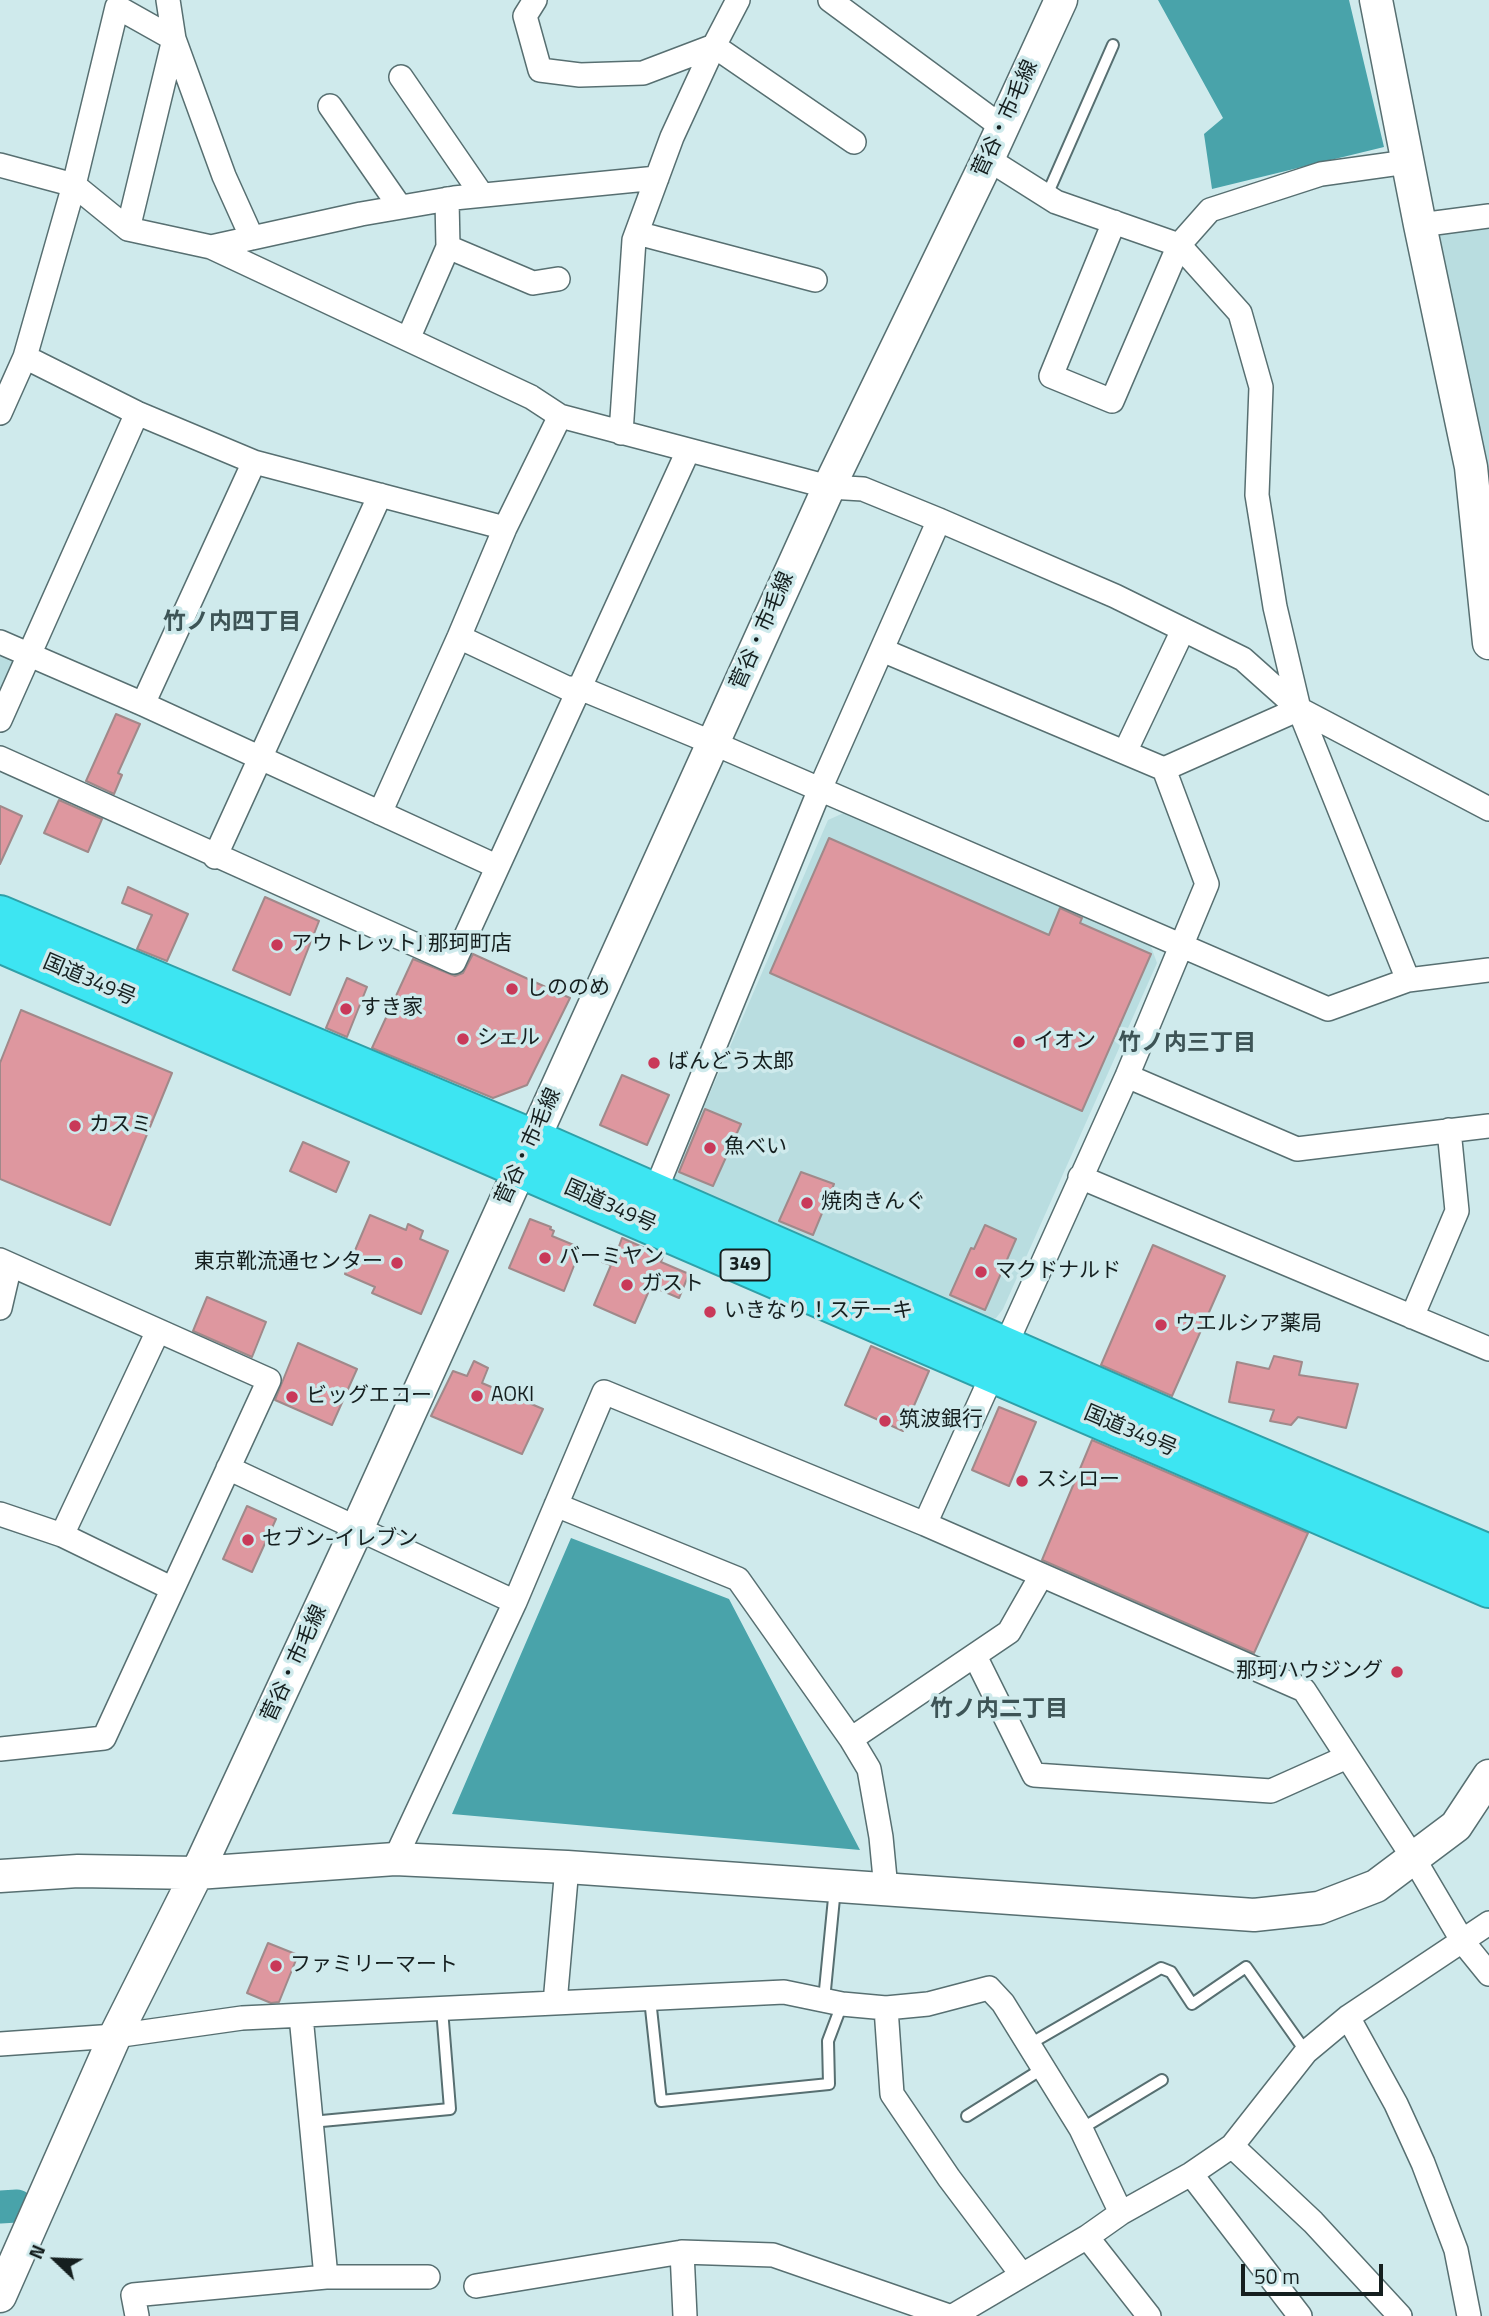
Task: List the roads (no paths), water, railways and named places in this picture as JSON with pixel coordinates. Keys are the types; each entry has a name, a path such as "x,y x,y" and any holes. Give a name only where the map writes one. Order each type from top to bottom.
{"highway":[{"name":"国道349号","path":"0,915 526,1153 1000,1360 1204,1434 1489,1554"},
{"name":"国道349号","path":"0,943 526,1153 654,1194 1000,1360 1489,1588"}],"street":[{"path":"168,0 174,39 224,176 252,238"},
{"path":"535,0 525,16 540,69 580,75 643,72 714,46"},
{"path":"621,433 633,254 637,233 672,137 738,0"},
{"path":"830,0 1003,127"},
{"name":"菅谷・市毛線","path":"0,2296 116,2036 198,1872 357,1529 829,486 988,159 1061,0"},
{"path":"1376,0 1471,467 1489,643"},
{"path":"0,413 25,357 74,185 117,7 174,39"},
{"path":"128,229 174,39"},
{"path":"714,46 854,142"},
{"path":"401,76 482,195"},
{"path":"330,106 400,207"},
{"path":"988,159 1056,202 1179,245 1240,313 1261,387 1257,495 1275,607 1299,709 1408,980"},
{"path":"1114,222 1051,376 1112,401 1179,245 1210,210 1321,174 1407,162"},
{"path":"0,165 74,185 128,229 211,247 531,397 560,416 829,486 863,489 1115,596 1243,659 1299,709 1489,809"},
{"path":"211,247 447,199 657,178"},
{"path":"408,339 448,247 447,199"},
{"path":"1420,225 1489,216"},
{"path":"637,233 815,280"},
{"path":"448,247 533,283 558,279"},
{"path":"25,357 137,414 254,462 505,528"},
{"path":"0,720 137,414"},
{"path":"380,813 505,528 560,416"},
{"path":"0,758 215,857 454,962 688,451"},
{"path":"143,704 254,462"},
{"path":"215,857 380,495"},
{"path":"654,1194 820,789 939,520"},
{"path":"1125,752 1183,630"},
{"path":"459,637 567,688 580,688 713,743 1328,1009 1408,980 1489,971"},
{"path":"0,642 143,704 496,866"},
{"path":"882,650 1164,769 1207,884 1127,1076 925,1524"},
{"path":"1164,769 1299,709"},
{"path":"1127,1076 1297,1149 1489,1126"},
{"path":"1412,1317 1457,1211 1449,1130"},
{"path":"1080,1177 1489,1349"},
{"path":"0,1308 5,1262 269,1380 104,1738 0,1749"},
{"path":"62,1535 158,1331"},
{"path":"395,1859 515,1602 604,1392 925,1524 1304,1690 1414,1859 1463,1942 1489,1974"},
{"path":"228,1468 515,1602"},
{"path":"556,1505 738,1579 851,1738 869,1769 881,1837 886,1889"},
{"path":"0,1514 62,1535 171,1588"},
{"path":"851,1738 1009,1632 1041,1576"},
{"path":"975,1656 1034,1775 1271,1791 1347,1756"},
{"path":"0,1876 78,1871 198,1872 395,1859 566,1867 1254,1915 1319,1908 1376,1886 1456,1826 1489,1776"},
{"path":"555,2004 566,1867"},
{"path":"477,2286 682,2252 773,2255 951,2316 1087,2237 1121,2213 1191,2174 1232,2146 1306,2052 1348,2017 1489,1923"},
{"path":"0,2044 116,2036 242,2018 784,1992 833,2002 886,2008 928,2004 989,1988 1003,2003 1080,2129 1121,2213"},
{"path":"886,2008 892,2094 948,2178 1022,2275"},
{"path":"301,2016 326,2277"},
{"path":"1348,2017 1423,2163 1456,2250 1469,2316"},
{"path":"1232,2146 1313,2222 1401,2316"},
{"path":"1191,2174 1300,2316"},
{"path":"1087,2237 1149,2316"},
{"path":"682,2252 685,2316"},
{"path":"137,2316 133,2295 326,2277 428,2277"}],"lane":[{"path":"1046,195 1113,45"},
{"path":"650,1998 661,2101 829,2084 828,2041 833,2002 836,1885"},
{"path":"1028,2045 1161,1968 1171,1972 1192,2004 1246,1967 1306,2052"},
{"path":"312,2122 450,2109 443,2009"},
{"path":"967,2116 1042,2069"},
{"path":"1080,2129 1162,2080"}],"water":[{"path":"1158,0 1349,0 1384,147 1212,189 1204,134 1223,118"},
{"path":"571,1538 729,1599 860,1850 452,1814"}],"waterway":[{"path":"0,2207 17,2206"}],"place":[{"name":"アウトレットJ 那珂町店","path":"277,945"},
{"name":"しののめ","path":"512,989"},
{"name":"すき家","path":"346,1009"},
{"name":"シェル","path":"463,1039"},
{"name":"イオン","path":"1019,1042"},
{"name":"ばんどう太郎","path":"654,1063"},
{"name":"カスミ","path":"75,1126"},
{"name":"魚べい","path":"710,1148"},
{"name":"焼肉きんぐ","path":"807,1203"},
{"name":"バーミヤン","path":"545,1258"},
{"name":"東京靴流通センター","path":"397,1263"},
{"name":"マクドナルド","path":"981,1272"},
{"name":"ガスト","path":"627,1285"},
{"name":"いきなり！ステーキ","path":"710,1312"},
{"name":"ウエルシア薬局","path":"1161,1325"},
{"name":"AOKI","path":"477,1396"},
{"name":"ビッグエコー","path":"292,1397"},
{"name":"筑波銀行","path":"885,1421"},
{"name":"スシロー","path":"1022,1481"},
{"name":"セブン-イレブン","path":"248,1540"},
{"name":"那珂ハウジング","path":"1397,1672"},
{"name":"ファミリーマート","path":"276,1966"}],"district":[{"name":"竹ノ内四丁目","path":"232,623"},
{"name":"竹ノ内三丁目","path":"1187,1044"},
{"name":"竹ノ内二丁目","path":"999,1710"}]}
